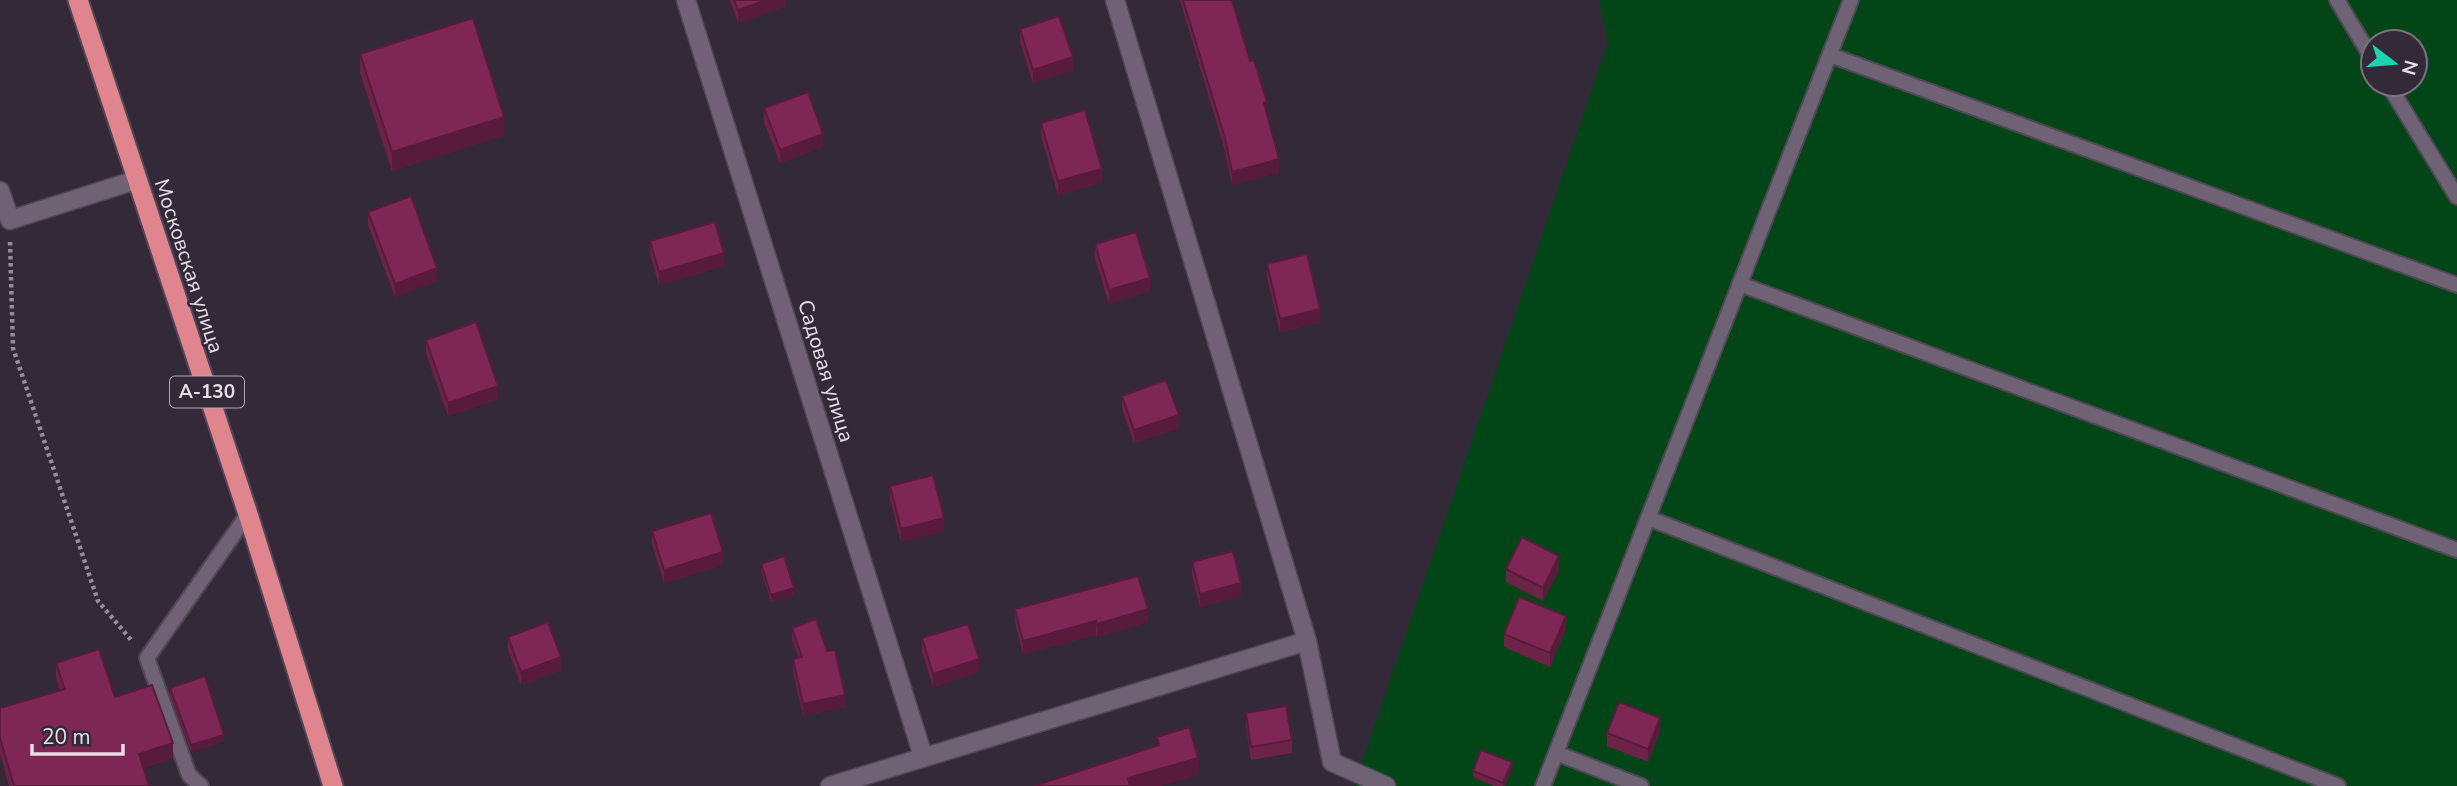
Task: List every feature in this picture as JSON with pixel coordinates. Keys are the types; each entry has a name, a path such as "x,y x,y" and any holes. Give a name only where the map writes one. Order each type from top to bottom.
{"highway":[{"name":"Московская улица","path":"78,0 248,514 333,786"}],"street":[{"name":"Садовая улица","path":"686,0 923,756"},
{"path":"1115,0 1307,641 1332,762 1386,786"},
{"path":"0,191 5,220 136,180"},
{"path":"830,786 1307,641"}],"lane":[{"path":"1543,786 1851,0"},
{"path":"2337,0 2359,37"},
{"path":"1829,55 2457,285"},
{"path":"2397,98 2457,197"},
{"path":"1740,284 2457,550"},
{"path":"201,786 189,781 147,658 248,514"},
{"path":"1648,518 2338,786"},
{"path":"1556,753 1641,786"}],"path":[{"path":"5,220 13,348 98,601 147,658"}],"green space":[{"path":"1599,0 2457,0 2457,786 1354,786 1608,42"}],"building":[{"path":"734,0 767,0 738,10"},
{"path":"1183,0 1232,0 1250,61 1254,60 1267,102 1264,103 1279,159 1232,172 1225,138"},
{"path":"1059,16 1073,57 1033,70 1020,29"},
{"path":"473,18 504,117 392,152 360,54"},
{"path":"808,92 823,134 780,150 764,108"},
{"path":"1085,110 1102,169 1058,181 1041,123"},
{"path":"411,196 437,268 395,284 368,212"},
{"path":"715,222 724,253 659,272 650,241"},
{"path":"1136,232 1150,278 1109,290 1095,244"},
{"path":"1307,254 1320,309 1280,319 1267,264"},
{"path":"476,322 498,386 448,403 426,340"},
{"path":"1166,380 1179,415 1134,430 1122,396"},
{"path":"933,475 944,518 901,529 890,486"},
{"path":"711,513 723,552 664,570 652,531"},
{"path":"1522,537 1559,556 1543,588 1506,569"},
{"path":"1233,551 1241,583 1200,594 1192,562"},
{"path":"784,556 794,588 771,595 761,564"},
{"path":"1138,576 1148,609 1023,641 1015,609"},
{"path":"1519,597 1566,616 1550,653 1504,634"},
{"path":"816,619 827,651 835,650 845,695 803,704 793,659 802,657 792,628"},
{"path":"548,622 561,657 521,672 508,637"},
{"path":"968,624 979,659 933,674 922,638"},
{"path":"99,649 115,697 152,685 173,743 139,754 149,786 14,786 0,738 0,708 65,689 56,663"},
{"path":"205,676 224,735 191,745 170,688"},
{"path":"1619,702 1660,718 1648,749 1607,733"},
{"path":"1286,706 1292,740 1251,747 1246,713"},
{"path":"1189,727 1198,758 1128,778 1130,786 1034,786 1159,745 1157,737"},
{"path":"1481,750 1512,762 1503,783 1473,771"}]}
